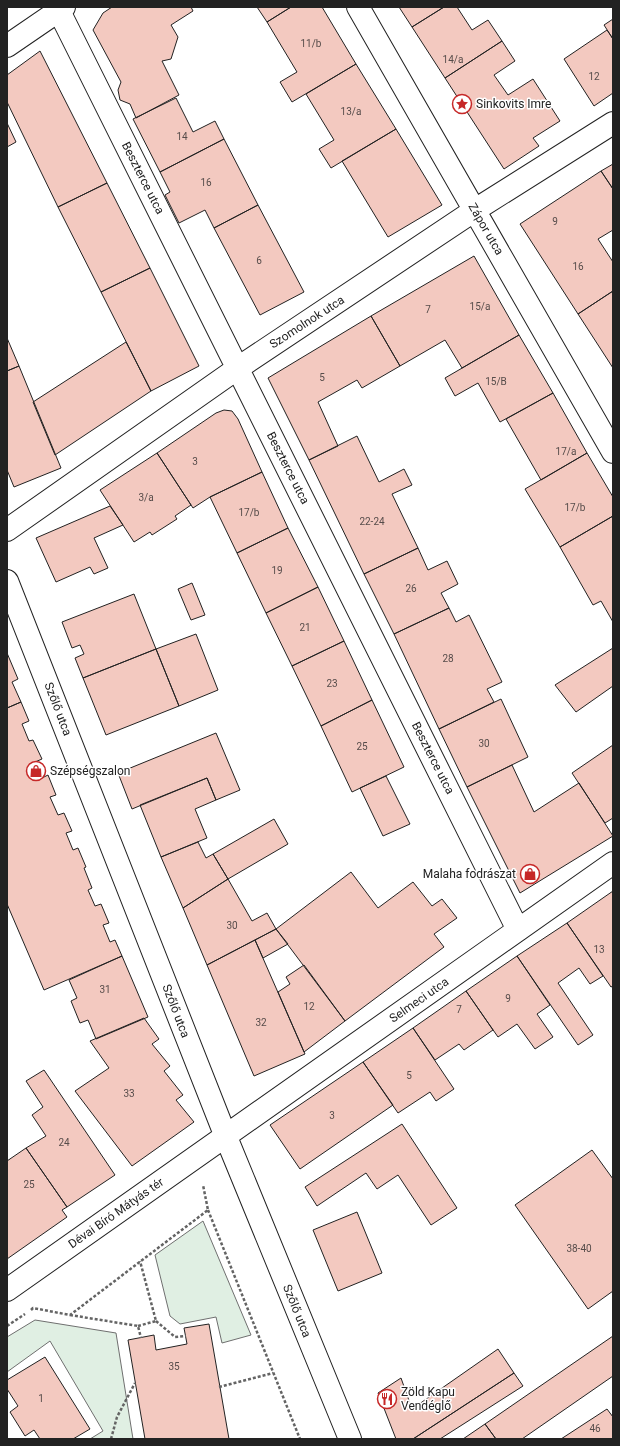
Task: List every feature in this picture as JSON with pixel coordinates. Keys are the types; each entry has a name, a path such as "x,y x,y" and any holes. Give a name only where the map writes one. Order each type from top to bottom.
{"street":[{"name":"Zápor utca","path":"358,7 613,452"},
{"path":"7,46 60,8"},
{"name":"Beszterce utca","path":"60,8 518,930"},
{"name":"Szomolnok utca","path":"7,530 238,368 475,210 613,123"},
{"name":"Szőlő utca","path":"7,581 226,1137 350,1439"},
{"name":"Selmeci utca","path":"226,1137 613,863"},
{"name":"Dévai Bíró Mátyás tér","path":"7,1290 226,1137"}],"path":[{"path":"234,1157 202,1179 208,1210 300,1439"},
{"path":"70,1315 208,1210"},
{"path":"140,1261 156,1321 175,1337 186,1336"},
{"path":"7,1326 33,1308 138,1326 156,1321"},
{"path":"138,1326 141,1338"},
{"path":"219,1387 273,1373"},
{"path":"111,1439 117,1417 135,1383"}],"green space":[{"path":"203,1221 251,1335 222,1343 216,1317 180,1324 170,1316 155,1255"},
{"path":"35,1320 116,1333 133,1439 90,1439 103,1431 50,1341 7,1372 7,1337"}],"building":[{"path":"112,7 191,7 193,11 171,25 178,37 171,59 162,61 179,95 136,118 130,104 120,100 118,90 121,82 93,30 103,13"},
{"path":"257,7 291,7 267,22"},
{"path":"291,7 322,7 356,64 292,102 280,82 297,72 267,22"},
{"path":"399,7 444,7 412,27"},
{"path":"444,7 457,7 472,30 488,20 502,41 445,78 412,27"},
{"path":"613,19 613,39 604,25"},
{"path":"607,30 613,39 613,93 594,106 564,59"},
{"path":"502,41 515,61 494,75 508,95 533,79 560,121 533,138 539,146 504,169 445,78"},
{"path":"40,51 107,183 58,207 7,102 7,75"},
{"path":"356,64 396,129 331,168 319,149 334,140 306,94"},
{"path":"176,98 193,132 215,121 224,139 160,172 133,119"},
{"path":"7,123 16,142 7,147"},
{"path":"396,129 442,205 388,237 342,161"},
{"path":"224,139 258,205 214,228 205,210 179,223 165,195 170,192 160,172"},
{"path":"613,164 613,189 601,171"},
{"path":"601,171 613,189 613,230 598,239 613,262 613,291 578,314 520,224"},
{"path":"107,183 150,268 101,292 58,207"},
{"path":"258,205 304,292 260,315 214,228"},
{"path":"474,256 519,335 462,368 445,340 400,366 371,316"},
{"path":"150,268 199,366 151,391 101,292"},
{"path":"613,291 613,368 578,314"},
{"path":"371,316 400,366 362,388 357,380 318,402 338,446 309,460 268,378"},
{"path":"519,335 553,393 500,422 478,383 455,396 445,378"},
{"path":"7,338 19,366 7,371"},
{"path":"126,342 151,391 55,455 33,402"},
{"path":"19,366 61,468 14,487 7,470 7,371"},
{"path":"553,393 587,453 541,480 506,419"},
{"path":"224,410 232,411 238,419 262,472 210,497 193,508 157,453 216,413"},
{"path":"357,436 379,482 404,469 412,485 392,494 418,548 364,574 309,460"},
{"path":"157,453 191,505 175,516 177,519 152,535 150,532 134,542 100,490"},
{"path":"587,453 613,497 613,516 560,547 525,489"},
{"path":"262,472 288,528 237,553 210,497"},
{"path":"110,506 123,525 94,538 108,568 94,574 90,567 56,582 36,538"},
{"path":"613,516 613,622 601,601 593,605 560,547"},
{"path":"288,528 318,587 266,613 237,553"},
{"path":"418,548 428,570 447,561 458,584 441,593 449,608 394,634 364,574"},
{"path":"192,583 205,615 191,620 178,589"},
{"path":"318,587 344,641 292,666 266,613"},
{"path":"134,594 156,649 83,678 75,658 84,654 80,645 72,648 62,622"},
{"path":"449,608 456,622 469,615 502,682 487,689 494,702 439,729 394,634"},
{"path":"196,634 218,690 179,706 156,649"},
{"path":"344,641 372,700 321,726 292,666"},
{"path":"613,648 613,686 576,712 555,685"},
{"path":"156,649 179,706 106,735 83,678"},
{"path":"7,653 18,679 12,682 21,702 7,708"},
{"path":"501,699 528,757 467,787 439,729"},
{"path":"372,700 404,767 352,792 321,726"},
{"path":"21,702 29,721 22,724 29,741 33,740 42,759 35,762 42,778 48,775 56,795 50,797 58,815 64,813 72,831 66,833 73,850 78,848 86,867 84,868 92,888 88,890 95,906 101,904 109,923 103,925 110,942 115,940 122,956 44,990 7,904 7,708"},
{"path":"216,733 240,790 216,800 207,778 132,809 118,773"},
{"path":"613,745 613,818 605,823 572,773"},
{"path":"512,765 534,812 579,783 613,836 520,893 467,787"},
{"path":"386,776 410,824 383,836 360,788"},
{"path":"207,778 216,800 195,809 207,838 161,857 140,805"},
{"path":"274,819 288,844 228,879 213,854"},
{"path":"198,842 206,858 213,854 228,879 183,908 161,857"},
{"path":"351,872 378,908 413,882 432,906 442,899 457,918 434,934 444,947 345,1021 276,929"},
{"path":"228,879 252,921 267,913 276,929 207,965 183,908"},
{"path":"613,891 613,986 611,987 567,923"},
{"path":"567,923 603,976 590,984 579,968 558,983 593,1035 578,1045 517,956"},
{"path":"276,929 288,944 263,958 255,940"},
{"path":"255,940 305,1054 254,1076 207,965"},
{"path":"122,956 148,1017 96,1039 88,1020 80,1023 71,1001 77,998 69,980"},
{"path":"517,956 550,1005 537,1014 553,1037 535,1049 517,1024 498,1037 466,991"},
{"path":"304,965 345,1021 304,1052 278,992 290,984 286,977"},
{"path":"466,991 493,1030 464,1050 459,1044 435,1060 413,1028"},
{"path":"144,1018 159,1039 152,1044 170,1066 164,1071 183,1095 176,1100 194,1122 132,1166 75,1091 109,1068 90,1041"},
{"path":"413,1028 454,1089 436,1101 430,1092 398,1113 363,1062"},
{"path":"363,1062 393,1105 300,1169 270,1125"},
{"path":"44,1070 115,1175 67,1207 26,1148 46,1136 32,1115 43,1107 26,1081"},
{"path":"402,1124 457,1208 431,1225 398,1175 377,1189 366,1173 317,1206 305,1187"},
{"path":"26,1148 67,1207 62,1210 67,1217 7,1259 7,1161"},
{"path":"592,1150 613,1179 613,1291 588,1309 515,1205"},
{"path":"357,1212 382,1273 338,1291 313,1230"},
{"path":"209,1324 229,1439 145,1439 128,1340 154,1335 156,1350 187,1344 184,1328"},
{"path":"613,1336 613,1376 522,1439 496,1439 485,1424"},
{"path":"498,1349 514,1373 413,1439 396,1439 378,1393 401,1378 412,1409"},
{"path":"45,1357 90,1429 73,1439 40,1439 34,1430 25,1436 10,1412 18,1406 7,1389 7,1380"},
{"path":"514,1373 523,1386 440,1439 413,1439"},
{"path":"607,1409 613,1417 613,1439 561,1439"},
{"path":"485,1424 496,1439 463,1439"}],"place":[{"name":"Sinkovits Imre","path":"462,104"},
{"name":"Szépségszalon","path":"36,771"},
{"name":"Malaha fodrászat","path":"530,874"},
{"name":"Zöld Kapu Vendéglő","path":"387,1399"}]}
